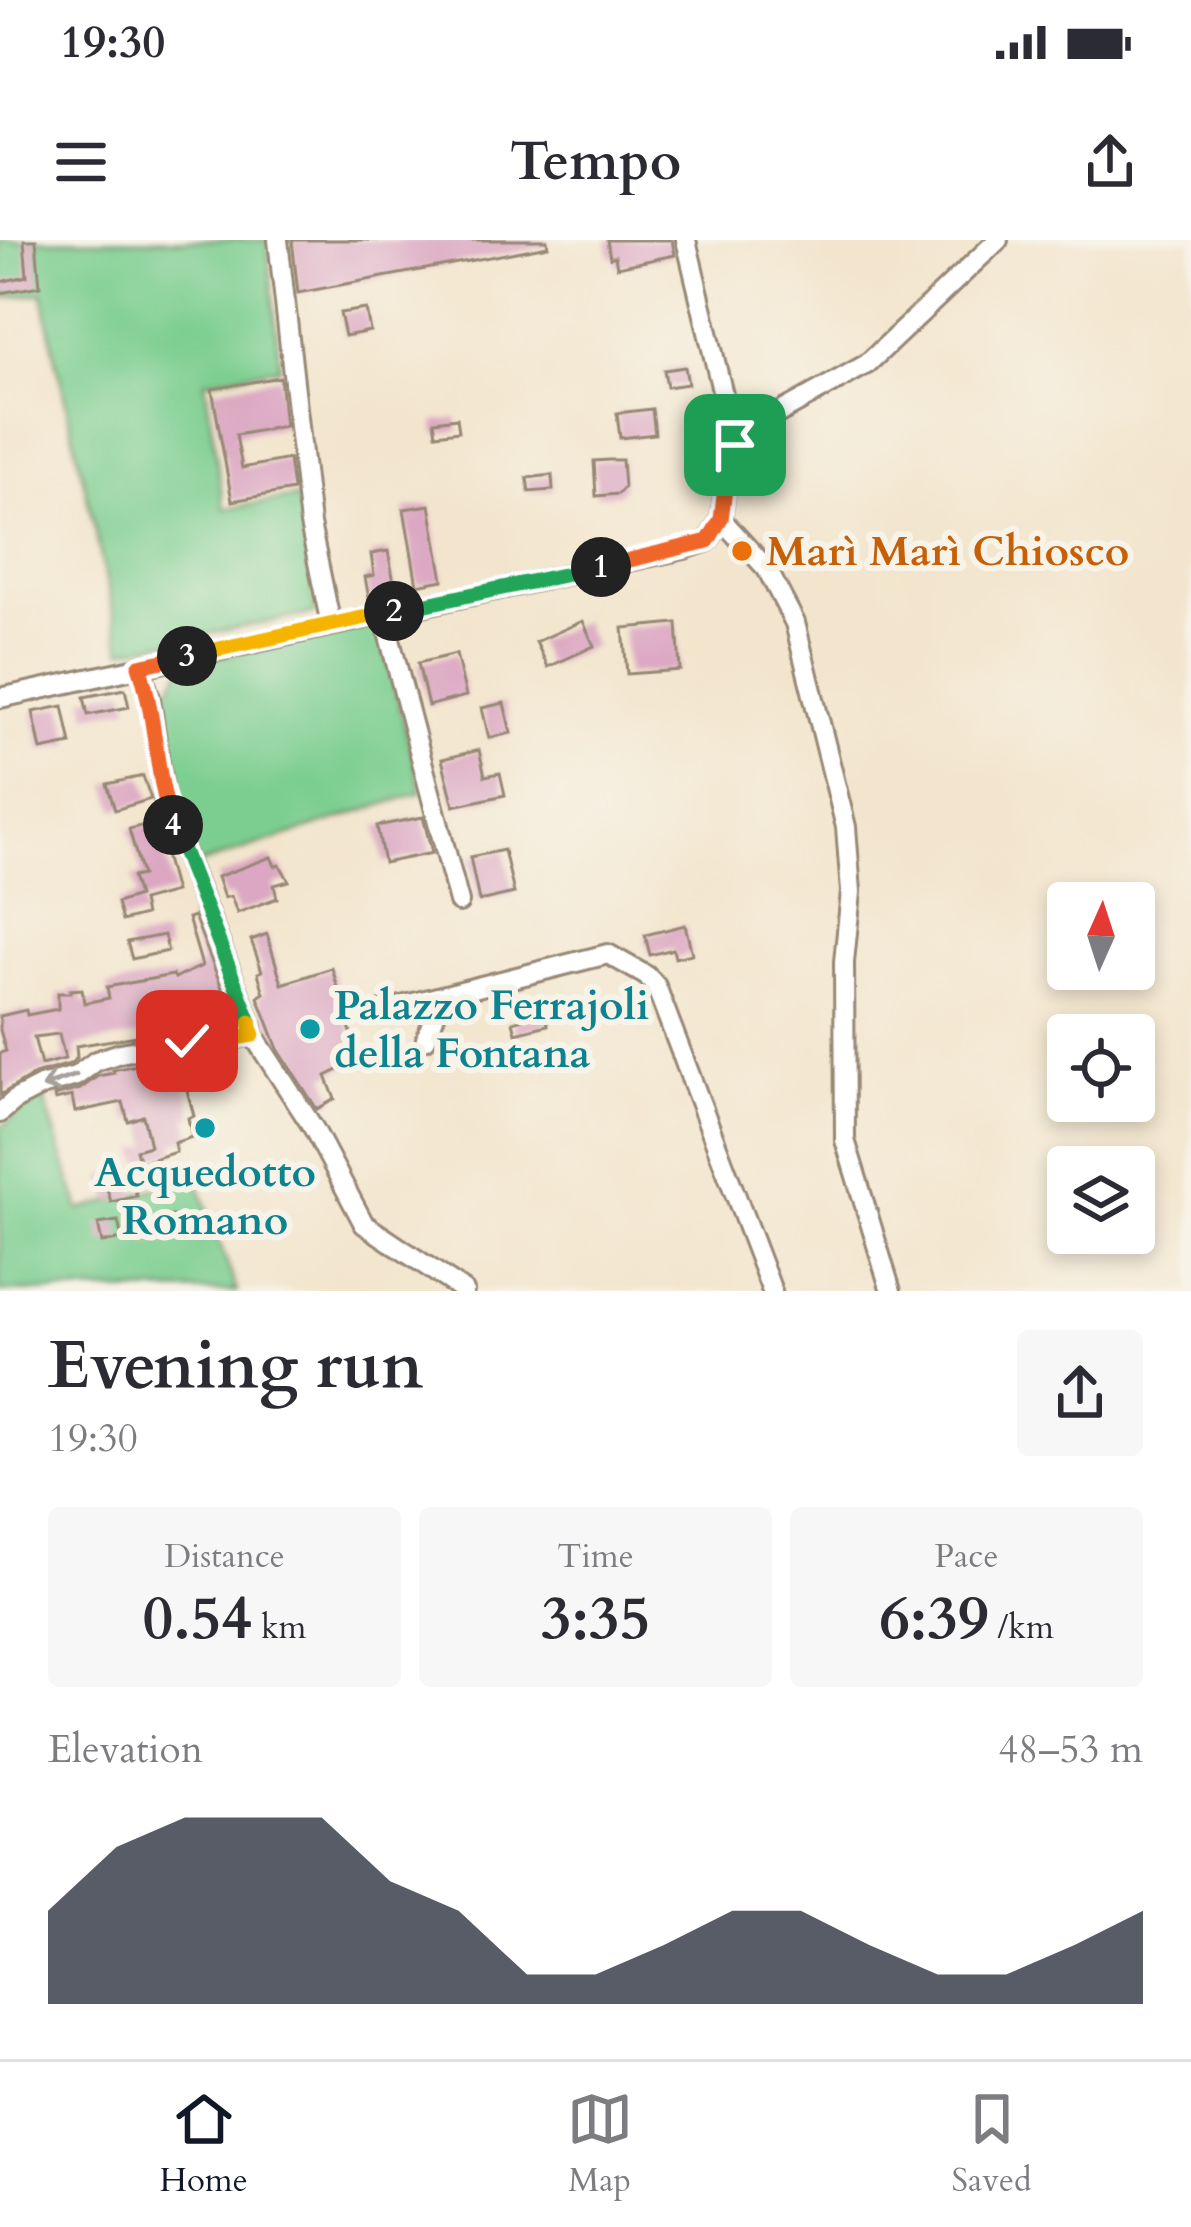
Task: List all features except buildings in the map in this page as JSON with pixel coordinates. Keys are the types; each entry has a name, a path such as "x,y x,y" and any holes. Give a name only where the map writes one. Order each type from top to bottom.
{"street":[{"path":"278,240 310,524 331,625"},
{"path":"686,240 735,445"},
{"path":"0,698 708,541 721,519 730,452 743,433 867,364 998,240"},
{"path":"721,519 767,569 795,623 846,827 850,892 844,962 845,1140 890,1291"},
{"path":"383,614 459,902"},
{"path":"139,666 150,698 165,803 253,1035 314,1129 364,1224 464,1291"},
{"path":"382,1011 608,954 647,976 656,986 772,1291"},
{"path":"426,1040 437,1010 436,998"},
{"path":"0,1113 41,1086 76,1076 96,1061 120,1053 253,1035"}],"green space":[{"path":"0,240 267,240 280,367 205,381 224,509 298,497 316,613 122,650 43,293 0,298"},
{"path":"378,623 422,792 197,865 169,802 160,710 185,663"},
{"path":"43,1096 80,1210 196,1177 237,1291 0,1291 0,1128"}],"place":[{"name":"Marì Marì Chiosco","path":"742,551"},
{"name":"Palazzo Ferrajoli della Fontana","path":"310,1029"},
{"name":"Acquedotto Romano","path":"205,1128"}],"route":[{"path":"187,1041 253,1035 165,803 150,698 139,666 708,541 721,519 730,452 735,445"}]}
